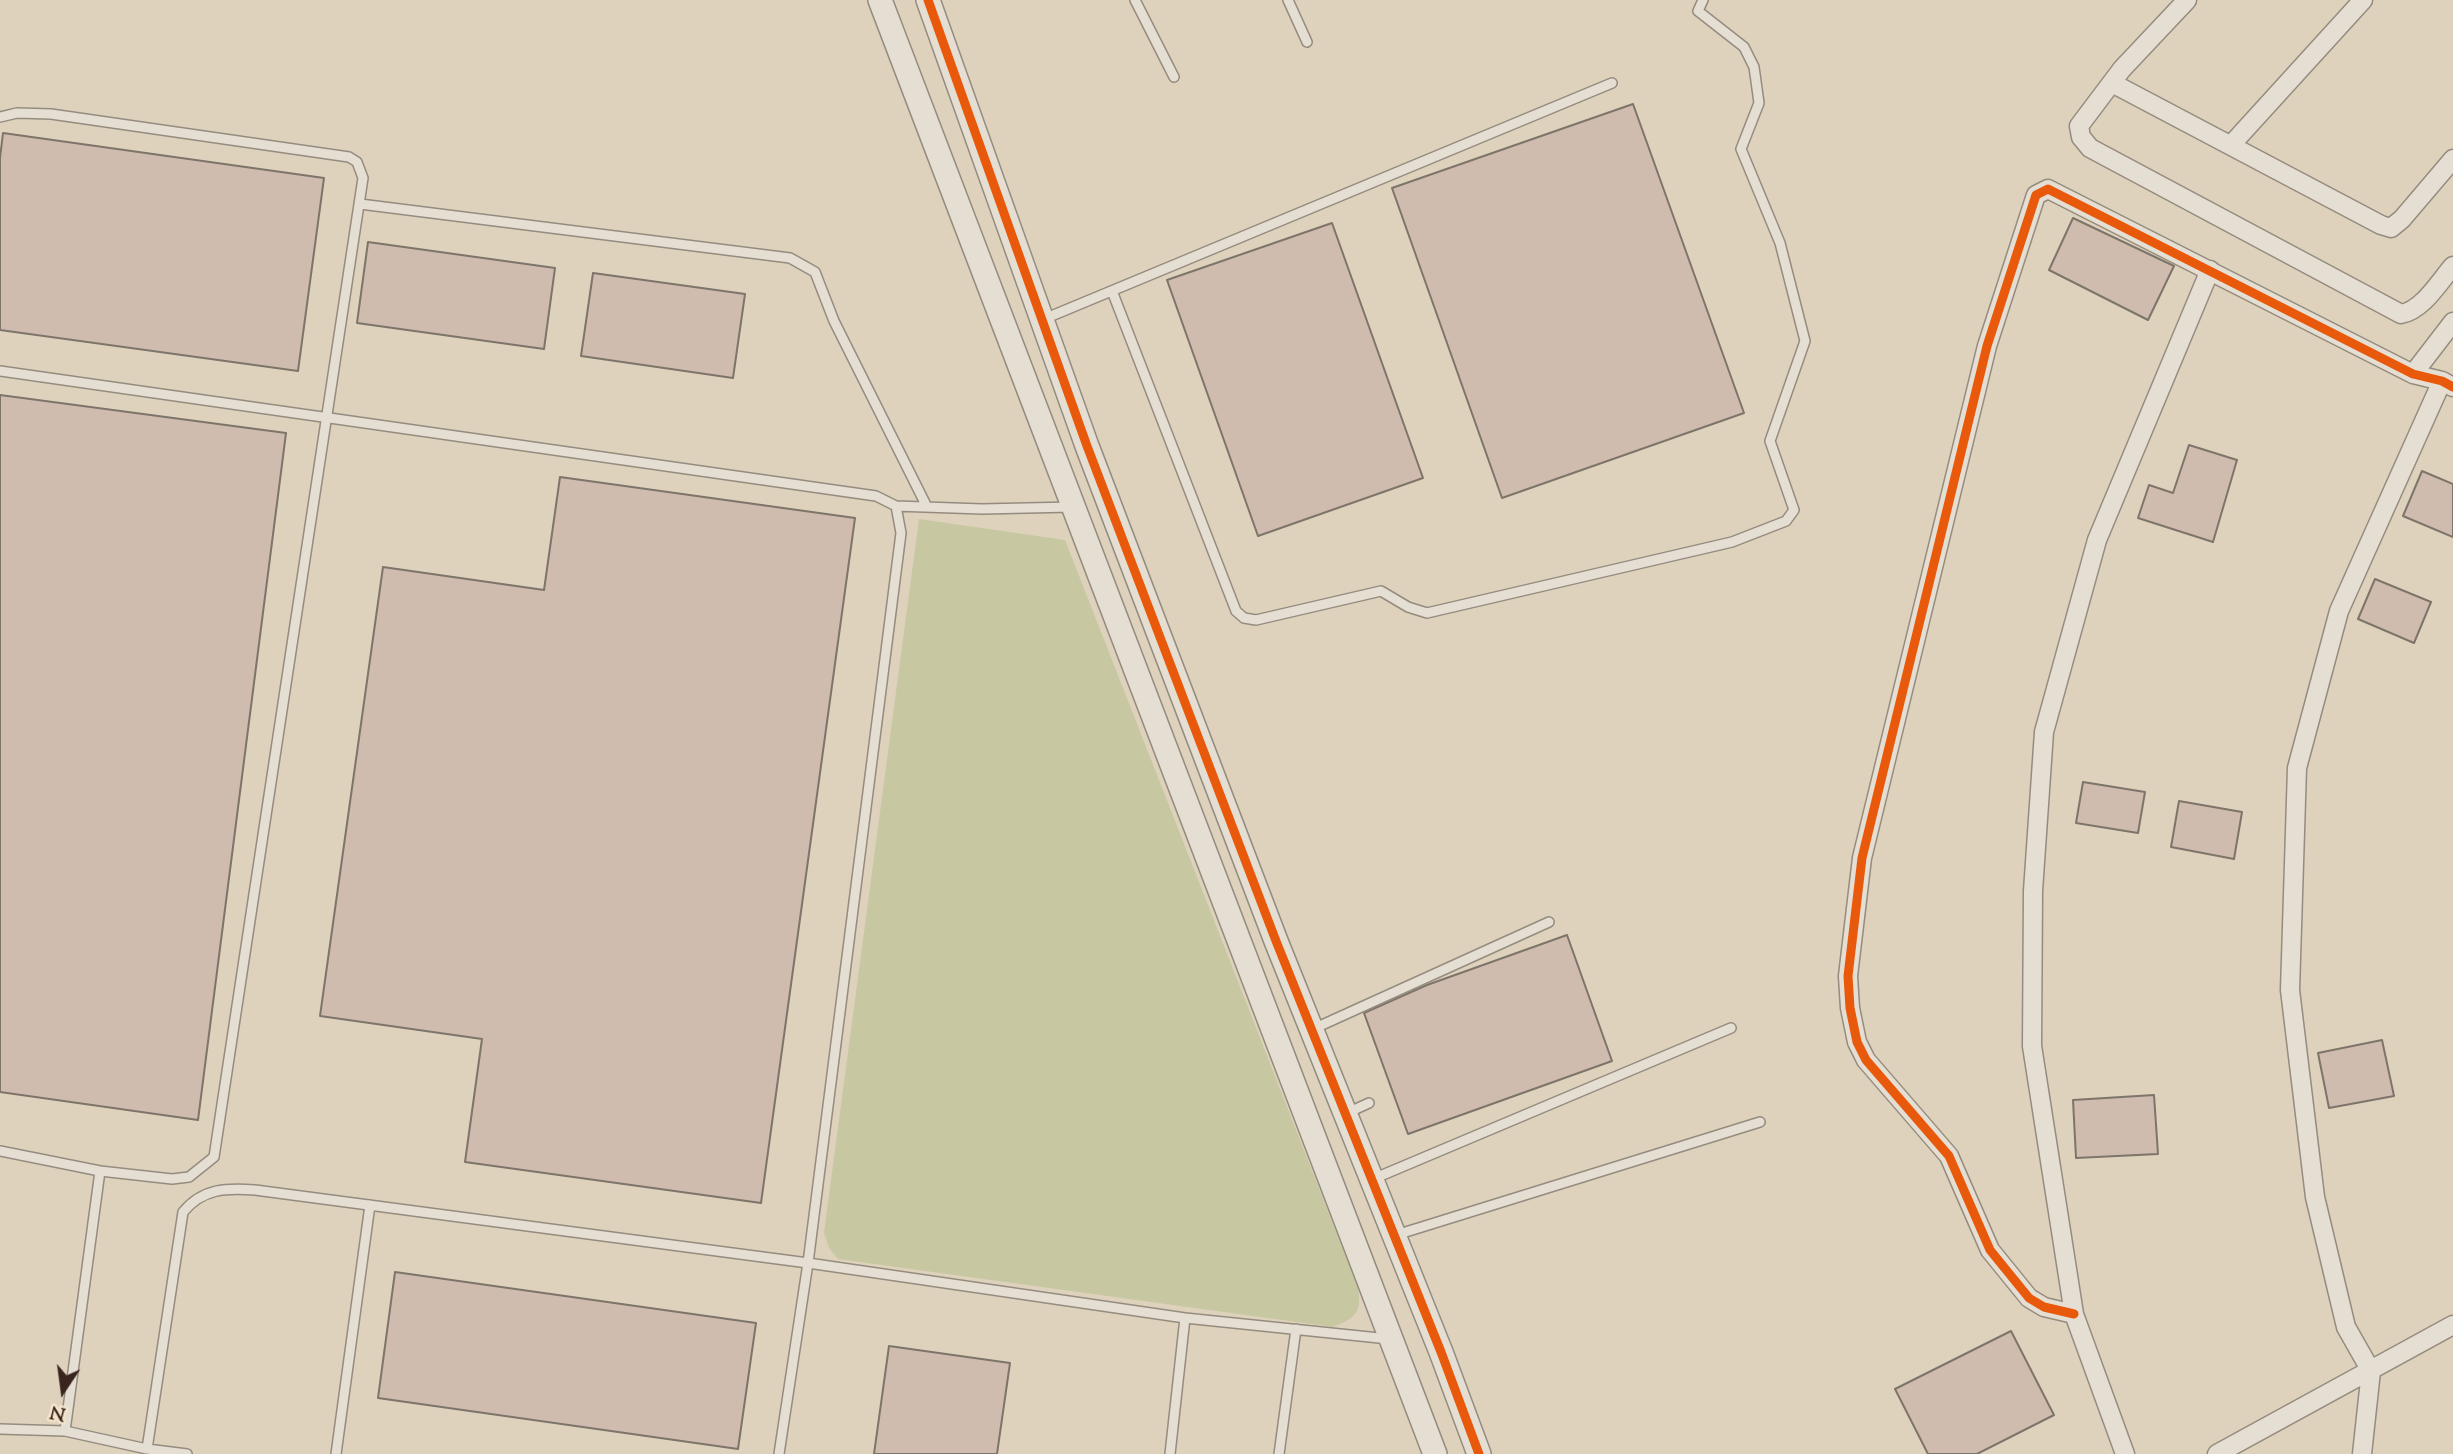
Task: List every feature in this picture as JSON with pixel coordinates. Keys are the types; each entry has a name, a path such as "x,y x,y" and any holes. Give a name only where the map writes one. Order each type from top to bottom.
{"street":[{"path":"880,0 1435,1454"},
{"path":"928,0 1087,446 1311,1030 1479,1454"},
{"path":"2186,0 2112,83 2079,126 2081,137 2090,148 2401,314 2419,306 2453,266"},
{"path":"2231,145 2363,0"},
{"path":"2112,83 2391,228 2402,219 2453,159"},
{"path":"2074,1314 2044,1307 2029,1298 1990,1250 1949,1156 1874,1069 1857,1042 1850,1008 1848,976 1862,858 1987,346 2036,195 2048,189 2413,374 2448,384 2339,611 2297,768 2290,990 2315,1197 2346,1326 2371,1371 2362,1454"},
{"path":"2125,1454 2074,1314 2032,1046 2033,891 2044,732 2096,540 2210,270"},
{"path":"2413,374 2453,322"},
{"path":"1205,852 1237,839"},
{"path":"2217,1454 2453,1325"}],"lane":[{"path":"1135,0 1174,77"},
{"path":"1288,0 1307,42"},
{"path":"1112,291 1236,611 1244,618 1256,620 1381,591 1408,607 1427,613 1732,542 1786,521 1794,510 1770,441 1805,341 1780,243 1741,149 1759,103 1754,67 1744,47 1698,11 1703,0"},
{"path":"1042,320 1612,83"},
{"path":"0,117 17,113 51,114 349,157 357,162 363,178 214,1157 189,1177 172,1179 100,1171 0,1151"},
{"path":"360,204 790,258 815,272 834,321 927,507"},
{"path":"0,371 876,496 896,506 982,509 1073,507"},
{"path":"779,1454 808,1264 901,533 896,506"},
{"path":"1311,1030 1549,922"},
{"path":"1372,1180 1731,1028"},
{"path":"1345,1114 1369,1103"},
{"path":"1394,1236 1760,1122"},
{"path":"65,1431 100,1171"},
{"path":"147,1449 183,1212 191,1201 223,1188 255,1190 808,1264 1185,1318 1391,1339"},
{"path":"335,1454 370,1205"},
{"path":"1170,1454 1185,1318"},
{"path":"1279,1454 1296,1329"},
{"path":"0,1429 65,1431 147,1449 187,1454"}],"green space":[{"path":"919,519 1065,540 1358,1288 1358,1309 1347,1321 1333,1327 838,1259 829,1248 824,1233"}],"building":[{"path":"1633,104 1744,413 1502,498 1392,188"},
{"path":"3,133 324,178 298,371 0,330 0,158"},
{"path":"2073,218 2174,266 2148,320 2049,270"},
{"path":"1332,223 1423,478 1258,536 1167,280"},
{"path":"368,242 555,268 544,349 357,323"},
{"path":"593,273 745,294 733,378 581,356"},
{"path":"0,395 286,433 198,1120 0,1092"},
{"path":"2189,445 2237,460 2213,542 2138,518 2149,485 2173,493"},
{"path":"2422,471 2453,484 2453,537 2403,516"},
{"path":"560,477 855,518 761,1203 465,1162 482,1039 320,1016 383,567 544,590"},
{"path":"2375,579 2431,602 2414,643 2358,619"},
{"path":"2083,782 2145,792 2138,833 2076,823"},
{"path":"2179,801 2242,812 2234,859 2171,847"},
{"path":"1567,935 1612,1061 1408,1134 1364,1013 1427,985"},
{"path":"2382,1040 2394,1096 2329,1108 2318,1053"},
{"path":"2154,1095 2158,1154 2076,1158 2073,1100"},
{"path":"395,1272 756,1323 738,1449 378,1398"},
{"path":"2011,1331 2054,1415 1977,1454 1928,1454 1895,1389"},
{"path":"889,1346 1010,1363 997,1454 874,1454"}],"cycle path":[{"path":"928,0 1087,446 1276,941 1441,1352 1479,1454"},
{"path":"2074,1314 2044,1307 2029,1298 1990,1250 1949,1156 1866,1060 1857,1042 1850,1008 1848,976 1862,858 1987,346 2036,195 2048,189 2413,374 2442,381 2453,387"}]}
